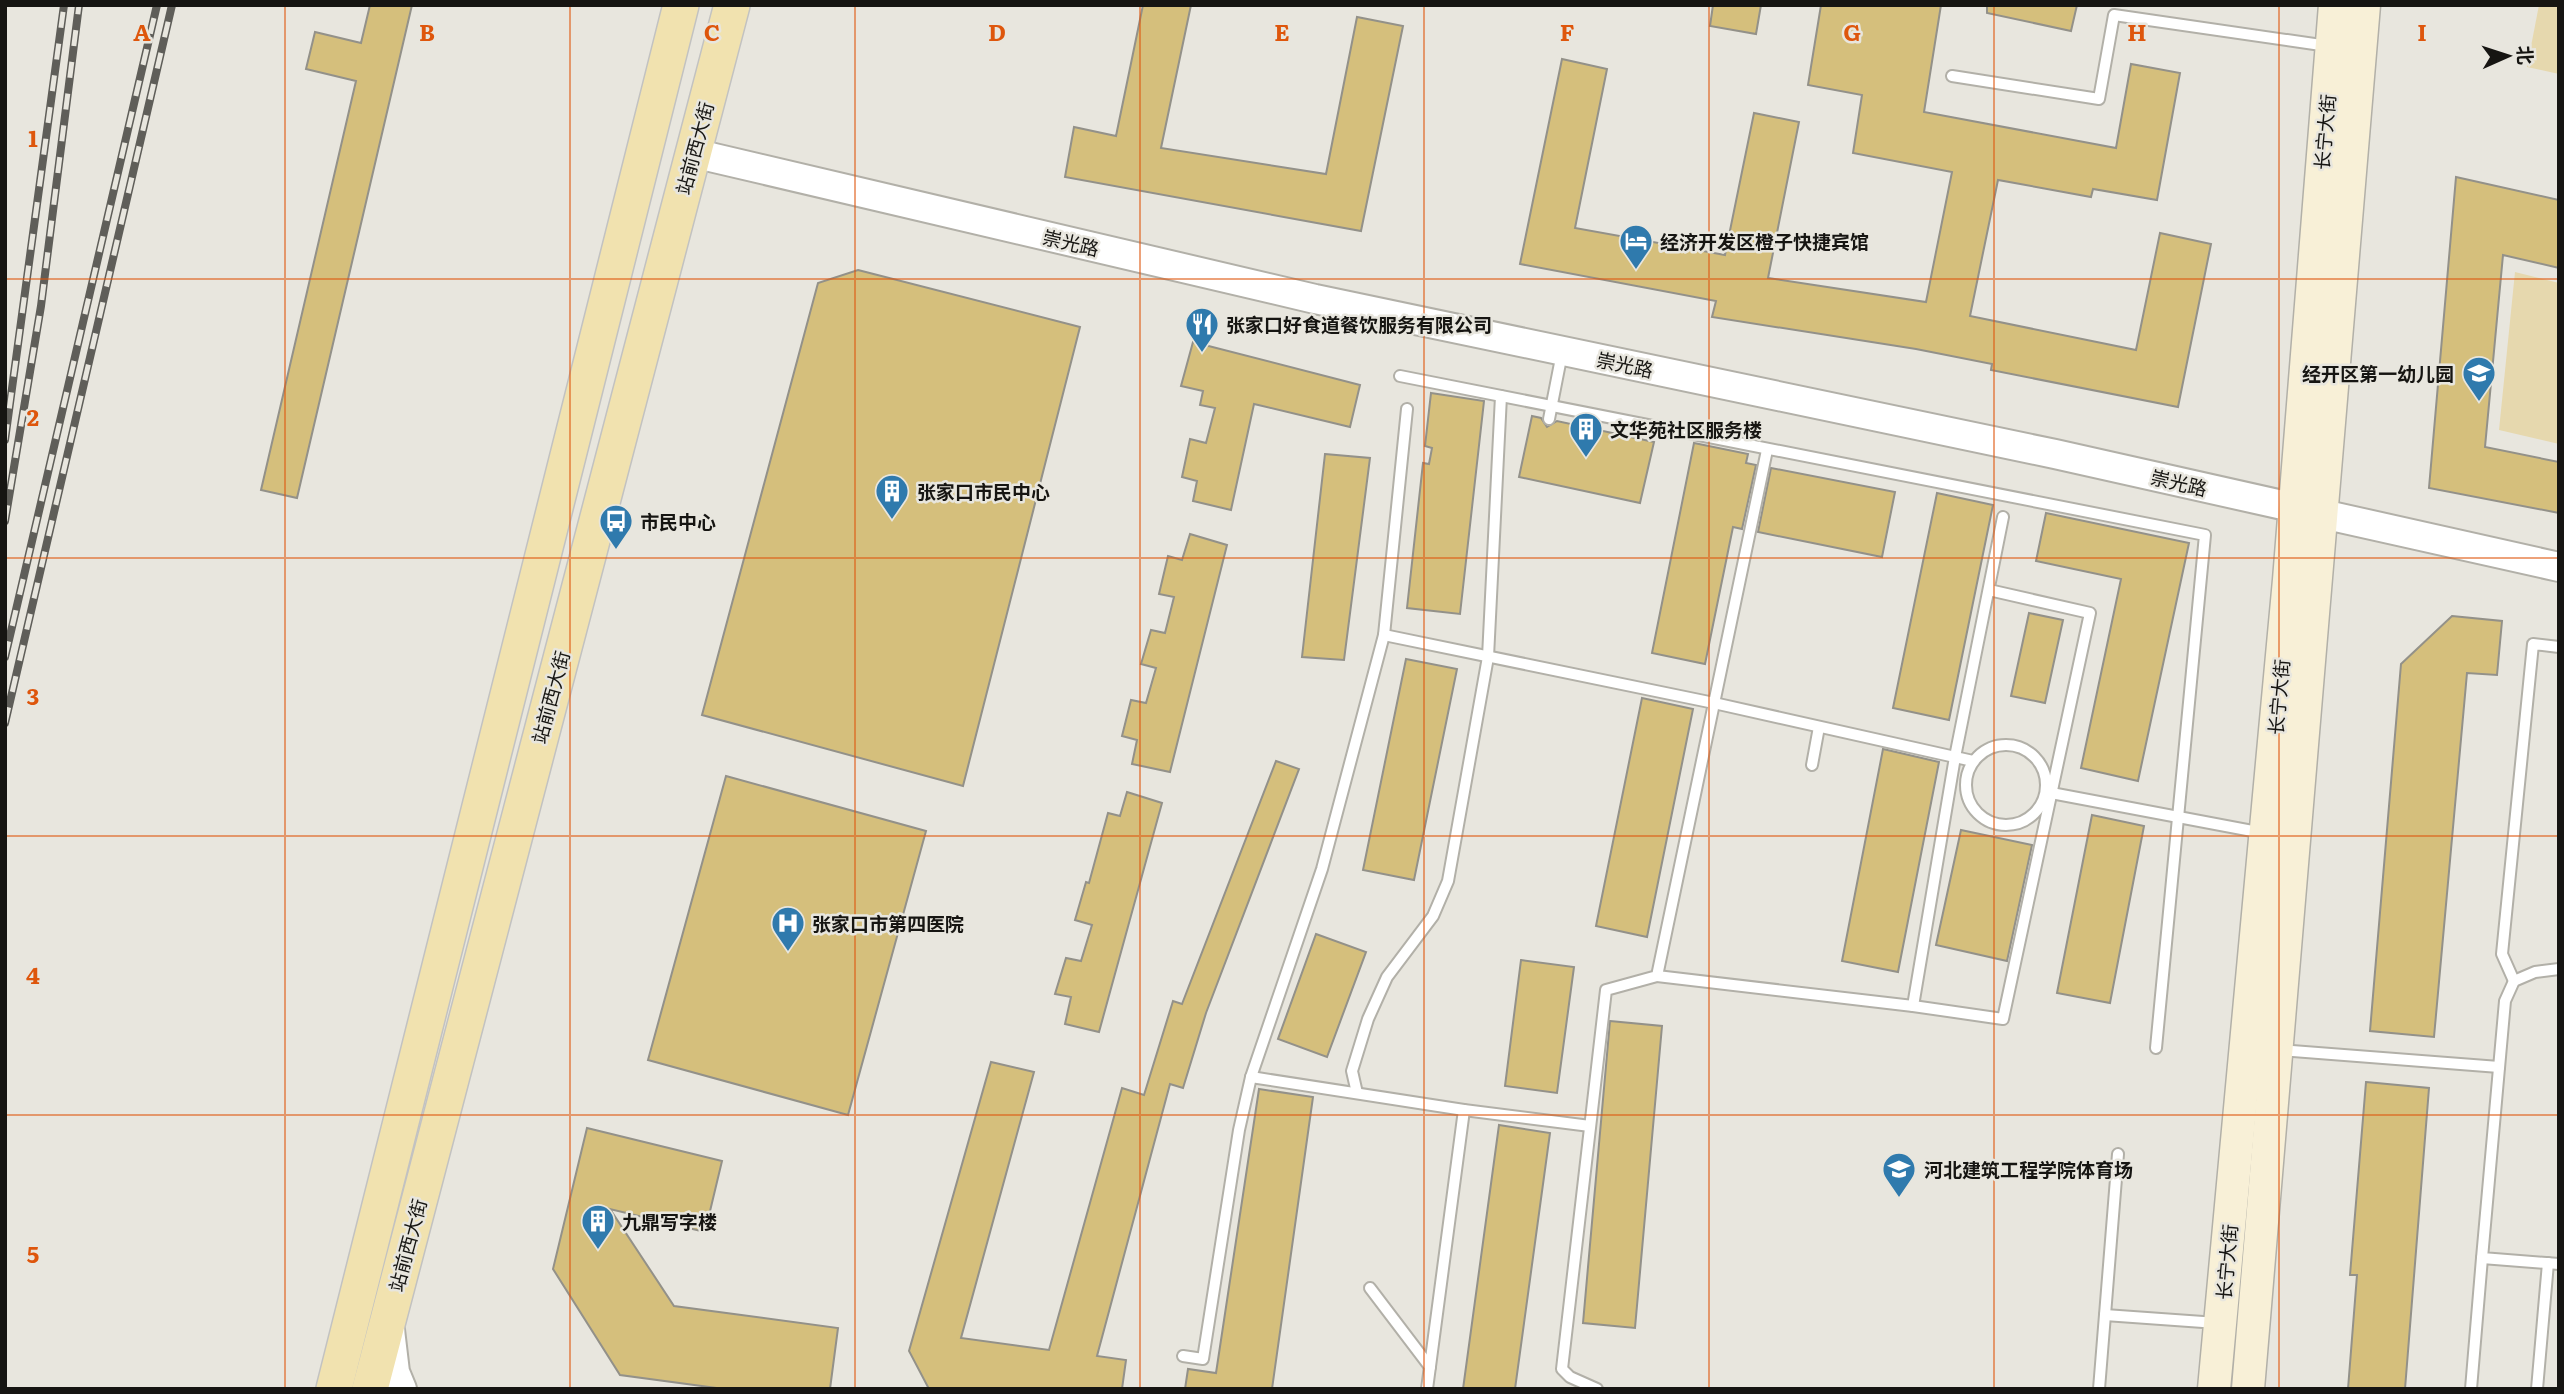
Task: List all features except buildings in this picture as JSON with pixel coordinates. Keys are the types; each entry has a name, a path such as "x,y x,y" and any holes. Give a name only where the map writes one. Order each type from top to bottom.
{"main road":[{"name":"站前西大街","path":"334,1389 681,5"},
{"name":"站前西大街","path":"370,1389 732,5"},
{"name":"长宁大街","path":"2248,1389 2277,1049 2335,5"},
{"name":"长宁大街","path":"2214,1389 2266,833 2308,511 2364,5"}],"street":[{"name":"崇光路","path":"692,153 1315,299 2042,451 2559,567"},
{"path":"388,1316 395,1372 402,1389"}],"lane":[{"path":"1952,76 2099,99 2114,15 2331,46"},
{"path":"1549,419 1563,351"},
{"path":"1401,376 2205,535 2156,1048"},
{"path":"1357,1093 1352,1072 1368,1019 1387,977 1433,916 1448,881 1488,657 1501,396"},
{"path":"1183,1356 1203,1359 1239,1130 1251,1077 1322,869 1384,635 1407,410"},
{"path":"1657,976 1767,450"},
{"path":"1913,1006 1955,757 2003,517"},
{"path":"1597,1389 1570,1377 1562,1369 1606,990 1657,976 2003,1019 2048,792 2090,613 1989,590"},
{"path":"1384,635 1714,703 1973,761"},
{"path":"2514,981 2502,954 2533,644 2559,647"},
{"path":"1812,765 1819,727"},
{"path":"1995,746 2022,748 2041,766 2048,792 2034,815 2009,826 1984,820 1968,799 1965,786 1973,761 1995,746"},
{"path":"2048,792 2266,833"},
{"path":"2471,1389 2505,1001 2514,981 2535,972 2559,969"},
{"path":"2277,1049 2499,1067"},
{"path":"1251,1077 1464,1110 1590,1126"},
{"path":"1427,1389 1464,1110"},
{"path":"2099,1389 2118,1154"},
{"path":"2482,1258 2553,1264 2537,1389"},
{"path":"1370,1288 1430,1367"},
{"path":"2105,1315 2220,1324"}],"shaded area":[{"path":"2539,5 2559,5 2559,74 2527,67"},
{"path":"2515,272 2559,283 2559,444 2499,430"}],"railway":[{"path":"5,440 64,5"},
{"path":"5,521 41,306 79,5"},
{"path":"5,657 157,5"},
{"path":"5,723 172,5"}],"place":[{"name":"经济开发区橙子快捷宾馆","path":"1636,271"},
{"name":"张家口好食道餐饮服务有限公司","path":"1202,354"},
{"name":"经开区第一幼儿园","path":"2479,403"},
{"name":"文华苑社区服务楼","path":"1586,459"},
{"name":"张家口市民中心","path":"892,521"},
{"name":"市民中心","path":"616,551"},
{"name":"张家口市第四医院","path":"788,953"},
{"name":"河北建筑工程学院体育场","path":"1899,1199"},
{"name":"九鼎写字楼","path":"598,1251"}]}
